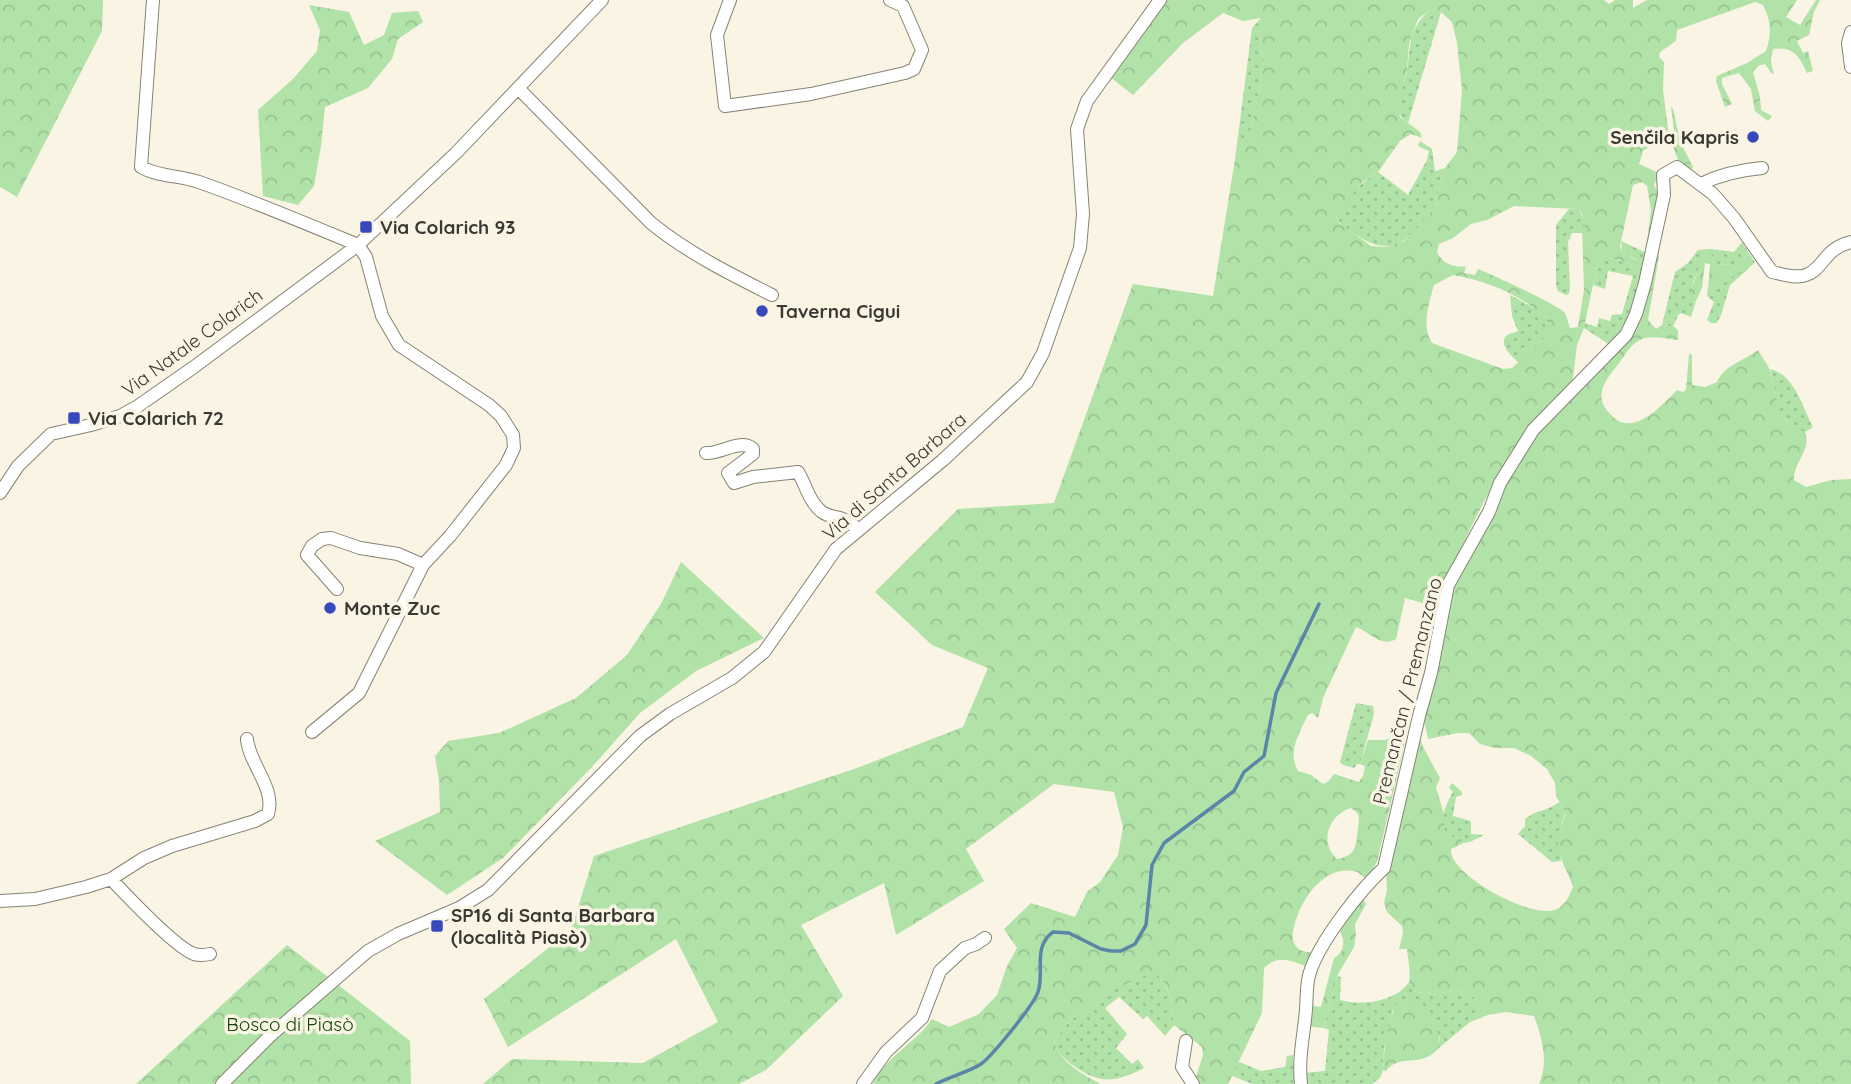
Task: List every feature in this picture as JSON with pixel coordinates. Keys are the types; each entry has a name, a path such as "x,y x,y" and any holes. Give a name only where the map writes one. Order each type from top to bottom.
{"street":[{"path":"153,0 141,167 149,172 195,181 252,201 358,245 366,257 382,316 399,345 489,405 501,416 513,435 514,448 506,466 423,565 359,693 312,732"},
{"name":"Via Natale Colarich","path":"0,493 4,476 51,434 120,416 138,406 358,245 456,153 602,0"},
{"path":"730,0 717,35 725,106 811,94 914,69 922,50 902,6 890,0"},
{"name":"Via di Santa Barbara","path":"222,1084 264,1041 368,951 398,934 459,908 488,890 653,725 746,668 764,652 830,556 857,529 979,429 1027,382 1035,370 1080,248 1083,214 1077,129 1081,113 1100,82 1160,0"},
{"path":"1851,32 1848,43 1851,67"},
{"path":"519,89 651,223 674,242 772,295"},
{"name":"Premančan / Premanzano","path":"1301,1084 1300,1058 1309,974 1317,956 1350,906 1384,868 1431,673 1448,584 1489,512 1500,483 1533,430 1626,335 1636,314 1645,283 1664,195 1662,175 1678,167 1701,184 1734,218 1772,272 1807,275 1835,248 1851,242"},
{"path":"1701,184 1729,173 1762,168"},
{"path":"705,453 715,454 748,444 754,454 728,472 734,483 753,477 798,472 806,490 825,514 849,520 857,529"},
{"path":"337,589 307,555 312,546 322,539 331,538 360,548 398,554 423,565"},
{"path":"0,901 58,895 111,879 144,858 172,846 256,821 268,814 270,806 267,792 248,749 247,739"},
{"path":"111,879 190,953 211,954"},
{"path":"863,1084 886,1052 917,1026 940,971 965,948 985,938"},
{"path":"1186,1041 1182,1067 1193,1084"}],"green space":[{"path":"0,0 103,0 102,31 17,197 0,187"},
{"path":"1164,0 1604,0 1609,4 1615,0 1633,0 1633,8 1647,0 1797,0 1786,17 1800,25 1816,0 1820,0 1814,12 1809,35 1797,41 1803,53 1808,51 1813,71 1807,73 1802,62 1791,51 1774,49 1771,64 1774,73 1772,74 1765,64 1758,66 1753,72 1761,110 1772,116 1768,121 1755,111 1751,89 1739,73 1722,78 1722,84 1732,104 1725,107 1716,81 1717,76 1766,51 1770,27 1763,5 1755,2 1677,30 1676,41 1660,52 1659,57 1664,62 1663,90 1669,137 1671,141 1675,138 1671,107 1680,141 1693,167 1691,170 1678,160 1673,146 1669,144 1658,144 1643,151 1639,164 1663,175 1654,185 1660,197 1646,251 1651,210 1647,186 1642,182 1633,185 1620,246 1622,252 1641,263 1634,265 1604,256 1598,261 1584,328 1577,345 1572,385 1548,407 1508,459 1476,517 1433,606 1405,598 1396,639 1391,641 1380,640 1356,627 1323,698 1318,718 1312,713 1308,715 1294,750 1295,764 1298,771 1311,775 1323,784 1334,774 1359,782 1365,766 1360,764 1368,740 1386,740 1395,733 1405,742 1377,862 1367,879 1355,871 1342,871 1323,879 1315,886 1298,914 1293,937 1299,949 1315,953 1305,966 1279,960 1264,968 1262,1013 1228,1084 1196,1084 1203,1055 1202,1047 1174,1025 1168,991 1157,974 1145,976 1126,985 1114,985 1101,1000 1068,1022 1054,1042 1067,1062 1101,1084 873,1084 885,1066 932,1019 949,1027 979,1014 997,995 1007,966 1017,948 1004,929 1031,903 1075,917 1087,892 1100,882 1118,855 1123,827 1114,792 1054,784 966,849 984,881 896,935 884,883 801,925 843,996 766,1070 739,1084 483,1084 512,1059 643,1063 718,1022 676,939 508,1047 484,999 571,930 594,856 857,768 963,727 988,668 932,645 875,592 958,509 1054,503 1133,284 1213,296 1235,159 1252,126 1264,61 1260,50 1261,33 1268,20 1261,18 1243,21 1223,13 1183,43 1133,95 1110,77","holes":["1430,10 1441,12 1452,22 1462,90 1457,152 1445,168 1436,208 1404,241 1386,247 1371,246 1339,223 1336,216 1362,182 1378,172 1400,141 1411,134 1422,138 1420,132 1400,117 1398,109 1407,70 1409,44 1418,19","1514,206 1579,209 1583,219 1584,290 1578,327 1570,328 1564,312 1538,297 1478,269 1475,275 1464,273 1466,267 1442,260 1437,252 1439,244 1453,238 1471,224 1487,220","1453,275 1491,285 1515,296 1547,319 1543,340 1512,368 1503,369 1432,343 1426,322 1434,285","1351,808 1358,814 1357,838 1352,852 1337,859 1331,853 1327,838 1332,823"]},
{"path":"309,5 349,12 364,45 384,35 392,13 418,11 423,22 398,39 392,59 368,88 325,107 314,186 298,205 263,196 258,110 293,79 317,51 320,30"},
{"path":"1430,10 1441,12 1408,123 1398,110 1399,100 1414,31"},
{"path":"1261,18 1269,20 1261,33 1260,50 1264,61 1252,127 1235,159 1252,28"},
{"path":"1420,141 1432,149 1435,171 1445,168 1436,208 1418,228 1400,242 1381,246 1369,242 1341,224 1336,216 1344,203 1359,186 1378,172 1408,195 1429,151 1418,146"},
{"path":"1569,209 1579,209 1584,220 1583,233 1572,233 1568,242 1570,288 1569,294 1566,295 1558,291 1556,286 1556,225"},
{"path":"1621,241 1649,254 1630,313 1610,345 1584,328 1585,323 1597,327 1599,318 1610,321 1612,315 1622,314 1633,276 1608,271 1605,289 1593,285 1598,261 1604,256 1634,265 1637,260 1622,252"},
{"path":"1742,242 1749,253 1734,269 1732,265 1715,264 1712,256 1705,254 1692,284 1692,296 1694,302 1696,301 1691,317 1681,313 1673,327 1662,325 1675,272 1688,263 1698,250 1734,252"},
{"path":"1706,251 1711,253 1715,264 1732,265 1734,269 1749,253 1755,262 1747,270 1708,288 1710,264 1705,263 1702,288 1696,301 1691,302 1691,289"},
{"path":"1657,252 1659,256 1648,320 1656,329 1662,325 1675,327 1678,340 1649,337 1632,346 1603,386 1602,401 1609,412 1620,421 1638,422 1655,411 1677,390 1686,390 1689,354 1692,355 1692,385 1705,387 1717,382 1729,367 1758,350 1770,371 1779,409 1788,423 1805,432 1807,438 1794,480 1806,487 1832,480 1851,479 1851,1084 1539,1084 1544,1058 1534,1016 1506,1012 1488,1015 1471,994 1463,990 1433,994 1416,992 1409,982 1407,949 1399,949 1402,926 1387,912 1384,903 1387,890 1386,862 1418,731 1423,747 1440,778 1436,787 1445,818 1444,830 1447,836 1461,838 1463,843 1451,849 1454,860 1463,871 1494,893 1530,908 1546,911 1557,909 1572,890 1558,846 1565,812 1556,796 1555,783 1547,769 1531,756 1514,748 1495,748 1480,744 1469,733 1428,739 1422,711 1441,611 1507,479 1537,434 1623,344"},
{"path":"1744,269 1747,270 1730,285 1717,323 1711,323 1707,320 1714,302 1707,296 1708,288"},
{"path":"1510,295 1538,310 1547,319 1544,339 1519,363 1507,351 1504,343 1506,336 1518,331 1512,316"},
{"path":"1770,369 1779,372 1792,385 1813,427 1805,432 1787,422 1778,407"},
{"path":"681,562 764,638 696,671 640,713 591,768 503,858 447,895 375,841 440,812 435,756 448,741 499,733 576,698 627,655 661,604"},
{"path":"1356,703 1373,706 1374,714 1360,764 1354,768 1340,762"},
{"path":"1452,783 1462,792 1462,795 1456,797 1453,816 1471,821 1471,834 1484,835 1470,842 1463,843 1461,838 1447,836 1444,830 1444,814 1453,792 1449,788"},
{"path":"1559,802 1565,812 1559,835 1561,861 1552,862 1518,834 1525,826 1525,819"},
{"path":"1362,897 1366,904 1355,924 1354,947 1337,976 1324,1028 1306,1026 1306,1005 1321,1007 1334,958 1343,946 1340,931"},
{"name":"Bosco di Piasò","path":"287,945 410,1041 411,1084 136,1084"},
{"path":"1144,974 1157,974 1168,991 1174,1025 1165,1036 1147,1016 1143,1019 1119,997 1105,1008 1127,1034 1116,1048 1132,1064 1138,1059 1144,1068 1123,1077 1106,1080 1090,1075 1063,1057 1054,1042 1066,1025 1101,1000 1114,985 1130,984"},
{"path":"1337,976 1341,977 1340,1000 1358,1003 1378,1001 1396,994 1409,982 1416,992 1433,994 1463,990 1471,994 1488,1015 1470,1022 1440,1047 1440,1037 1393,1010 1380,1078 1372,1084 1306,1084 1304,1073 1325,1071 1329,1030 1324,1028"},
{"path":"1399,999 1422,1010 1428,1016 1437,1029 1440,1047 1425,1058 1398,1062 1386,1071 1383,1070 1387,1033"},
{"path":"1293,1055 1294,1084 1252,1084 1230,1075 1239,1062 1261,1071 1285,1067 1287,1056"}],"waterway":[{"path":"936,1084 981,1064 1021,1019 1038,992 1041,952 1053,932 1069,933 1101,949 1111,951 1121,951 1135,944 1146,925 1152,865 1164,843 1234,791 1244,772 1264,756 1276,693 1319,604"}],"place":[{"name":"Senčila Kapris","path":"1753,137"},
{"name":"Via Colarich 93","path":"366,227"},
{"name":"Taverna Cigui","path":"762,311"},
{"name":"Via Colarich 72","path":"74,418"},
{"name":"Monte Zuc","path":"330,608"},
{"name":"SP16 di Santa Barbara (località Piasò)","path":"437,926"}]}
